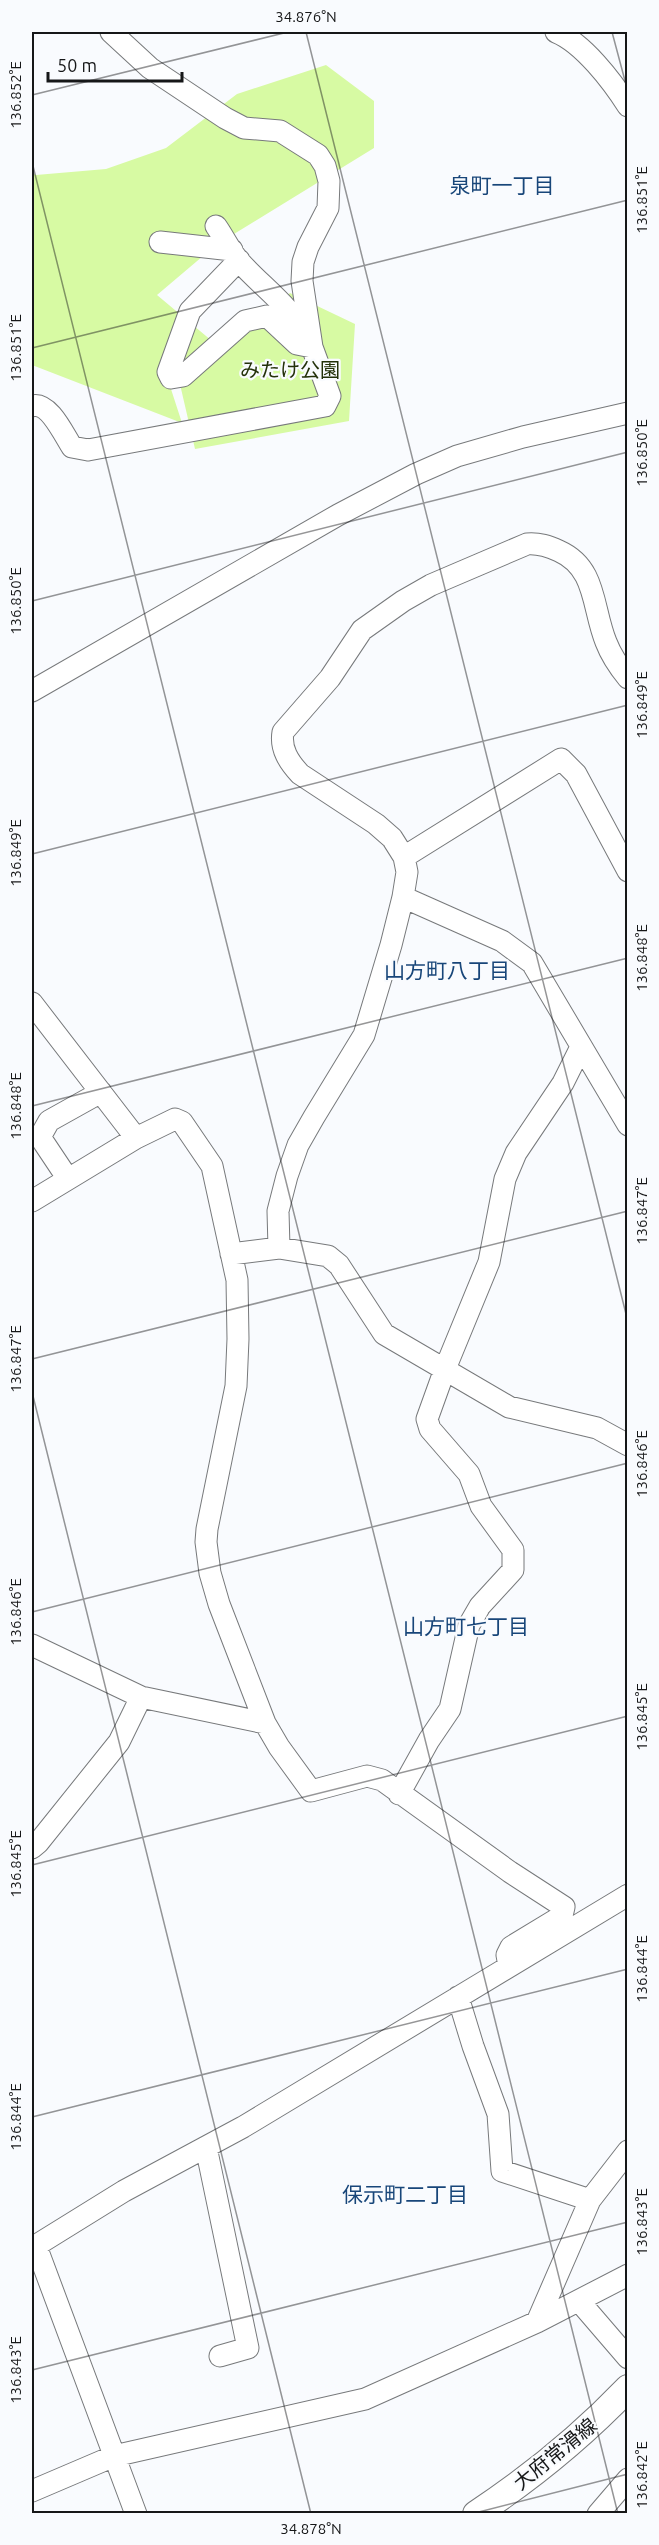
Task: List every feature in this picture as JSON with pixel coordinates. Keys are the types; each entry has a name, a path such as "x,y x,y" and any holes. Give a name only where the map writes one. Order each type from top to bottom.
{"main road":[{"name":"大府常滑線","path":"486,2511 599,2419 627,2388"}],"street":[{"path":"111,32 150,68 225,118 244,128 280,131 318,155 325,166 329,181 328,208 308,247 303,262 302,281 312,346"},
{"path":"555,32 589,57 613,84 627,106"},
{"path":"32,406 36,404 45,407 72,447 88,450 325,406 330,396 312,346 301,326 285,305 235,255 216,226"},
{"path":"160,242 235,255"},
{"path":"235,255 190,311 168,372 171,378 183,376 245,321 267,316 297,344 312,346"},
{"path":"32,691 338,515 416,474 457,456 627,412"},
{"path":"279,1248 278,1211 287,1176 298,1145 357,1051 364,1035 403,897 407,872 404,857 392,838 376,824 300,774 291,765 284,749 284,732 330,678 362,630 403,601 431,585 527,544 543,544 567,554 585,572 606,642 627,678"},
{"path":"404,857 561,759 576,774 627,871"},
{"path":"403,897 502,941 532,963 627,1125"},
{"path":"32,1003 136,1138"},
{"path":"399,1794 429,1740 450,1709 470,1625 480,1606 513,1570 513,1550 481,1506 469,1474 430,1429 427,1419 444,1369 489,1263 505,1179 516,1153 563,1083 580,1047"},
{"path":"69,1179 40,1137 49,1121 101,1092"},
{"path":"32,1201 136,1138 175,1119 182,1122 212,1166 237,1280 238,1304 236,1386 206,1542 214,1589 265,1723 279,1747 311,1791 367,1776 382,1780 564,1907 562,1916 511,1947 507,1955 509,1966"},
{"path":"231,1254 279,1248 328,1256 339,1265 384,1334 509,1407 597,1428 627,1445"},
{"path":"32,1645 141,1697 265,1723"},
{"path":"32,1848 38,1844 119,1742 141,1697"},
{"path":"136,2514 34,2247 627,1897"},
{"path":"458,1997 498,2114 502,2171 590,2200"},
{"path":"206,2147 248,2348 220,2356"},
{"path":"537,2322 590,2200 627,2151"},
{"path":"32,2491 114,2456 365,2399 537,2322 627,2276"},
{"path":"579,2301 627,2358"},
{"path":"598,2514 627,2479"}],"green space":[{"path":"326,65 374,101 374,148 216,245 157,295 212,341 170,386 182,423 32,365 32,173 36,175 106,169 166,148 237,94"},
{"name":"みたけ公園","path":"290,293 355,324 349,421 195,449 179,380"}],"district":[{"name":"泉町一丁目","path":"502,186"},
{"name":"山方町八丁目","path":"447,971"},
{"name":"山方町七丁目","path":"466,1627"},
{"name":"保示町二丁目","path":"405,2195"}]}
